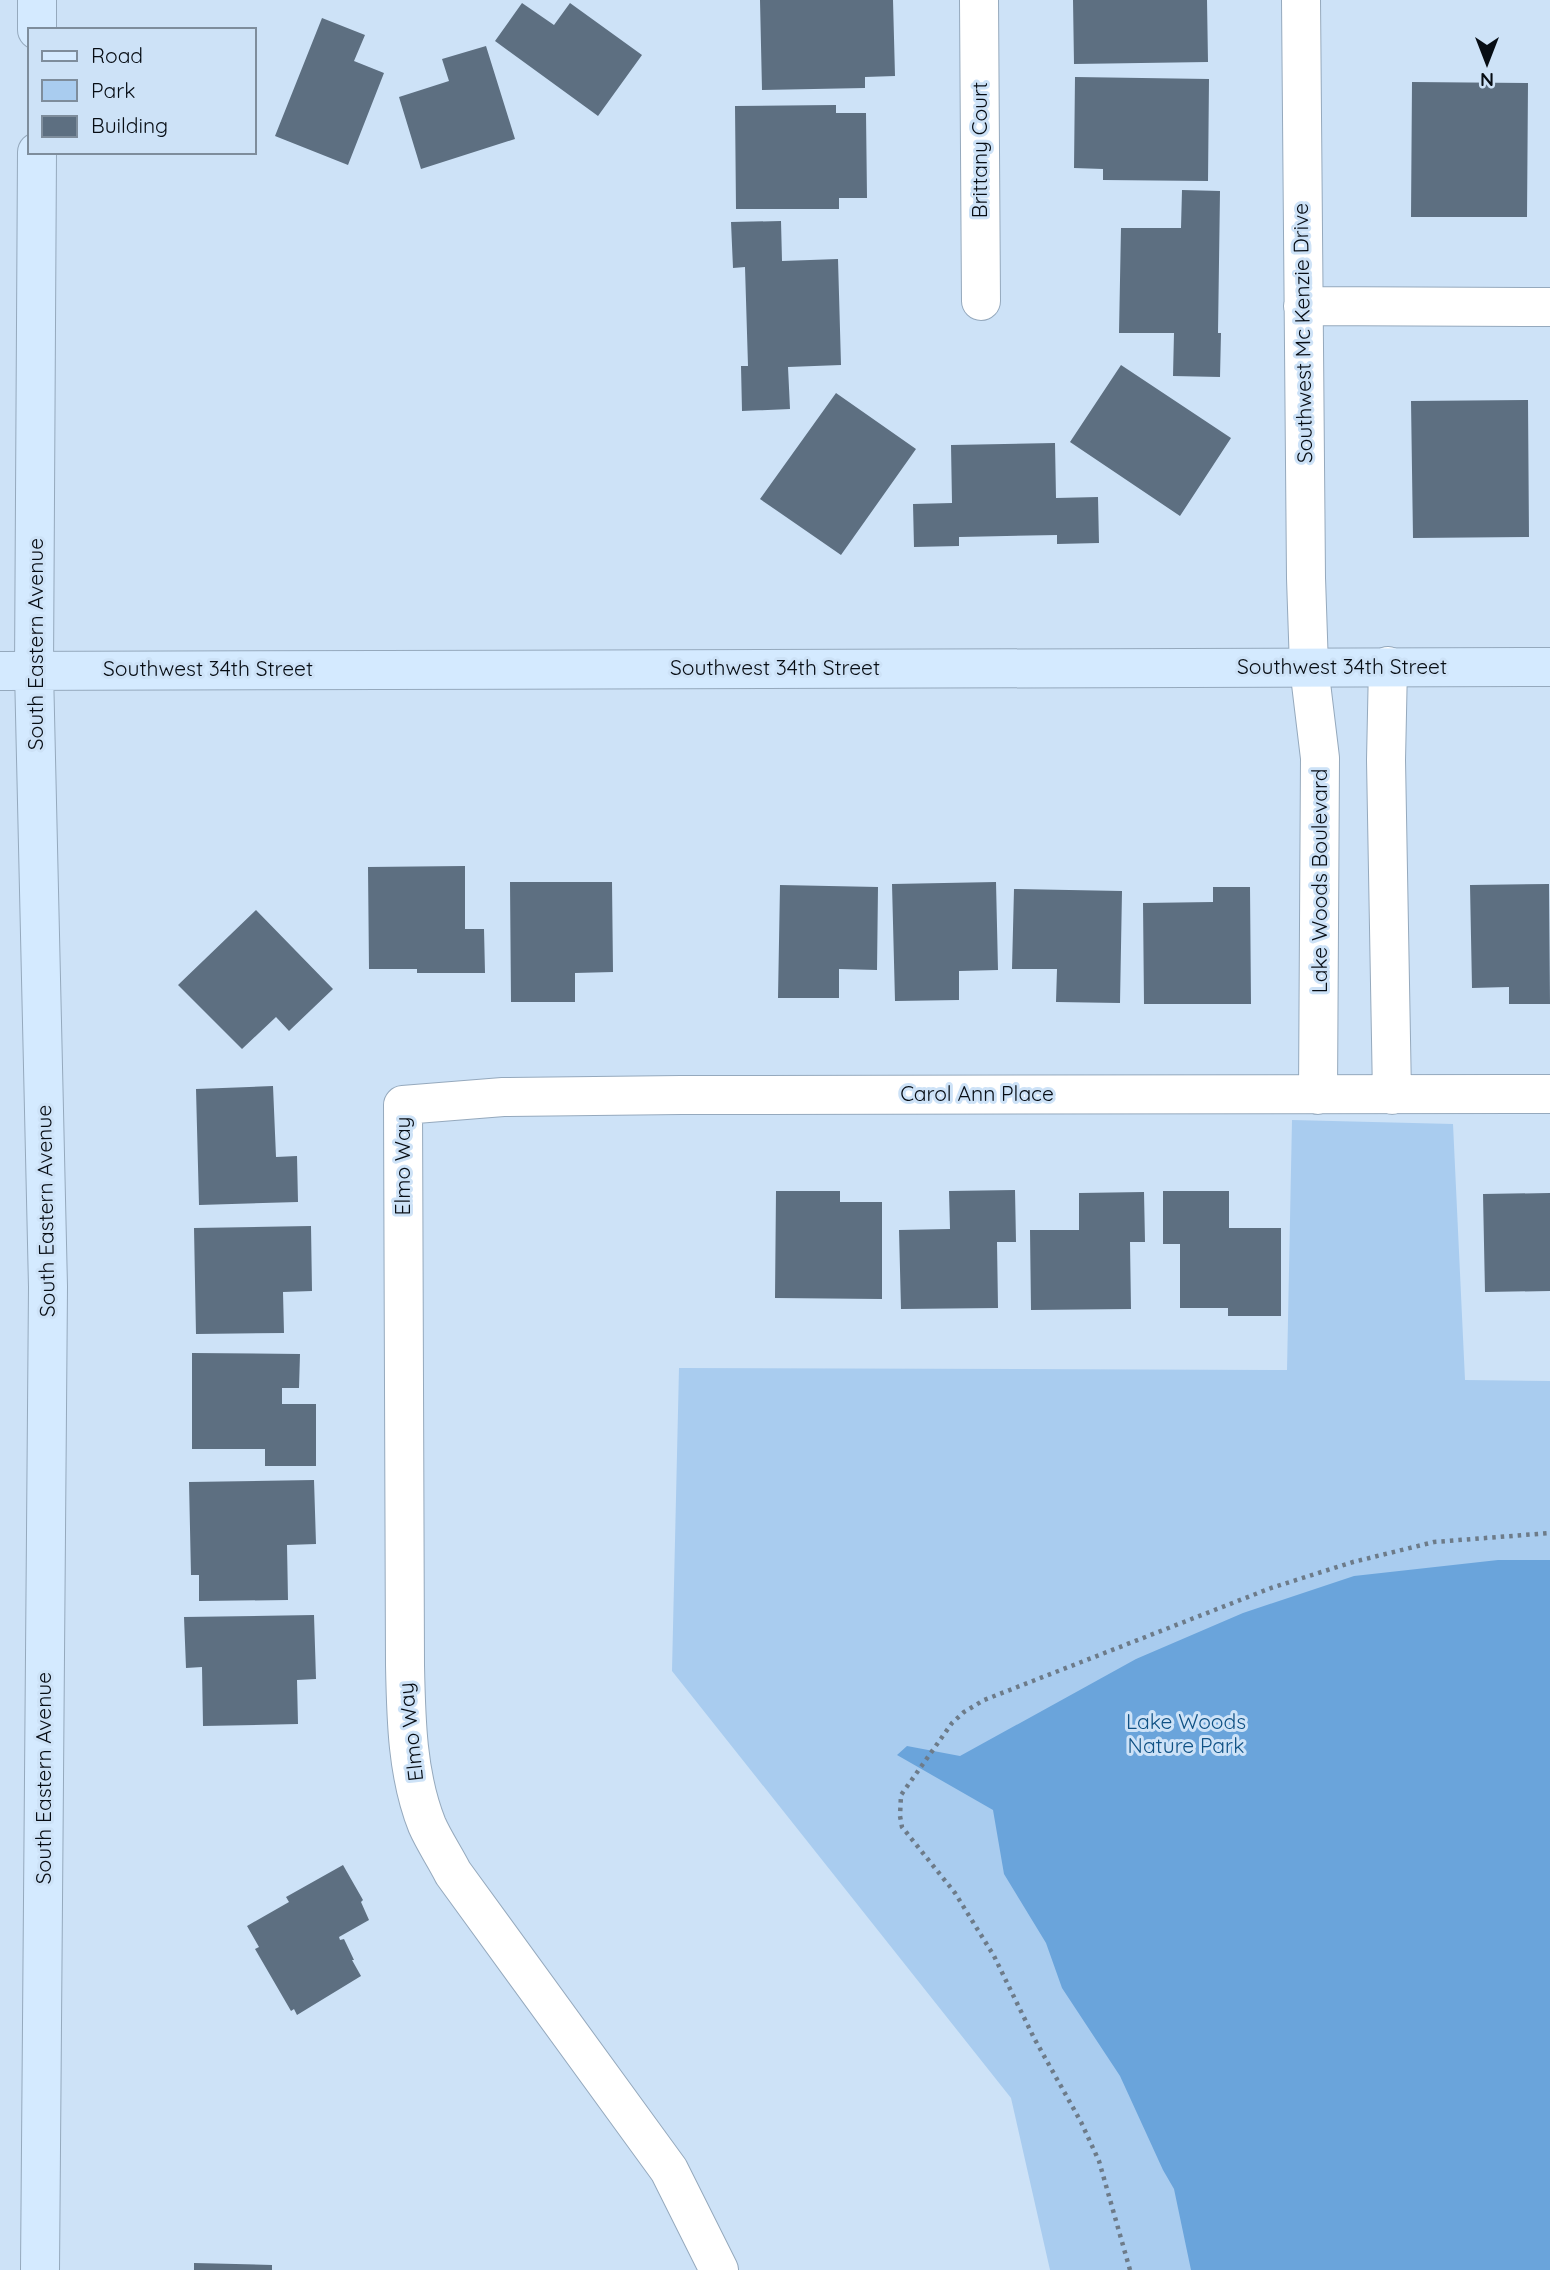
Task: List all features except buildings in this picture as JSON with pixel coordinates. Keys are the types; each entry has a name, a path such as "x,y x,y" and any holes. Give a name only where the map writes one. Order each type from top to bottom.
{"street":[{"path":"37,0 37,28"},
{"name":"Brittany Court","path":"979,0 981,301"},
{"name":"Southwest Mc Kenzie Drive","path":"1300,0 1309,667"},
{"name":"South Eastern Avenue","path":"37,154 17,671 48,1287 40,2270"},
{"path":"1303,306 1550,307"},
{"path":"1388,666 1392,1095"},
{"name":"Lake Woods Boulevard","path":"1309,667 1320,758 1318,1095"},
{"name":"Southwest 34th Street","path":"17,671 1550,667"},
{"name":"Carol Ann Place","path":"403,1105 503,1097 681,1095 1550,1094"},
{"name":"Elmo Way","path":"403,1105 405,1678 406,1718 414,1779 427,1825 453,1873 669,2170 719,2270"}],"path":[{"path":"1130,2270 1099,2161 1081,2122 1034,2038 994,1956 955,1893 902,1828 901,1795 938,1741 964,1712 984,1700 1271,1588 1353,1562 1420,1545 1464,1538 1550,1533"}],"green space":[{"name":"Lake Woods Nature Park","path":"1292,1120 1453,1124 1465,1380 1550,1381 1550,2270 1050,2270 1011,2098 672,1671 679,1368 1287,1370"}],"shaded area":[{"path":"1498,1560 1550,1560 1550,2270 1191,2270 1174,2189 1120,2076 1062,1988 1046,1943 1004,1874 993,1810 897,1755 907,1746 960,1756 1136,1659 1243,1613 1354,1576"}]}
